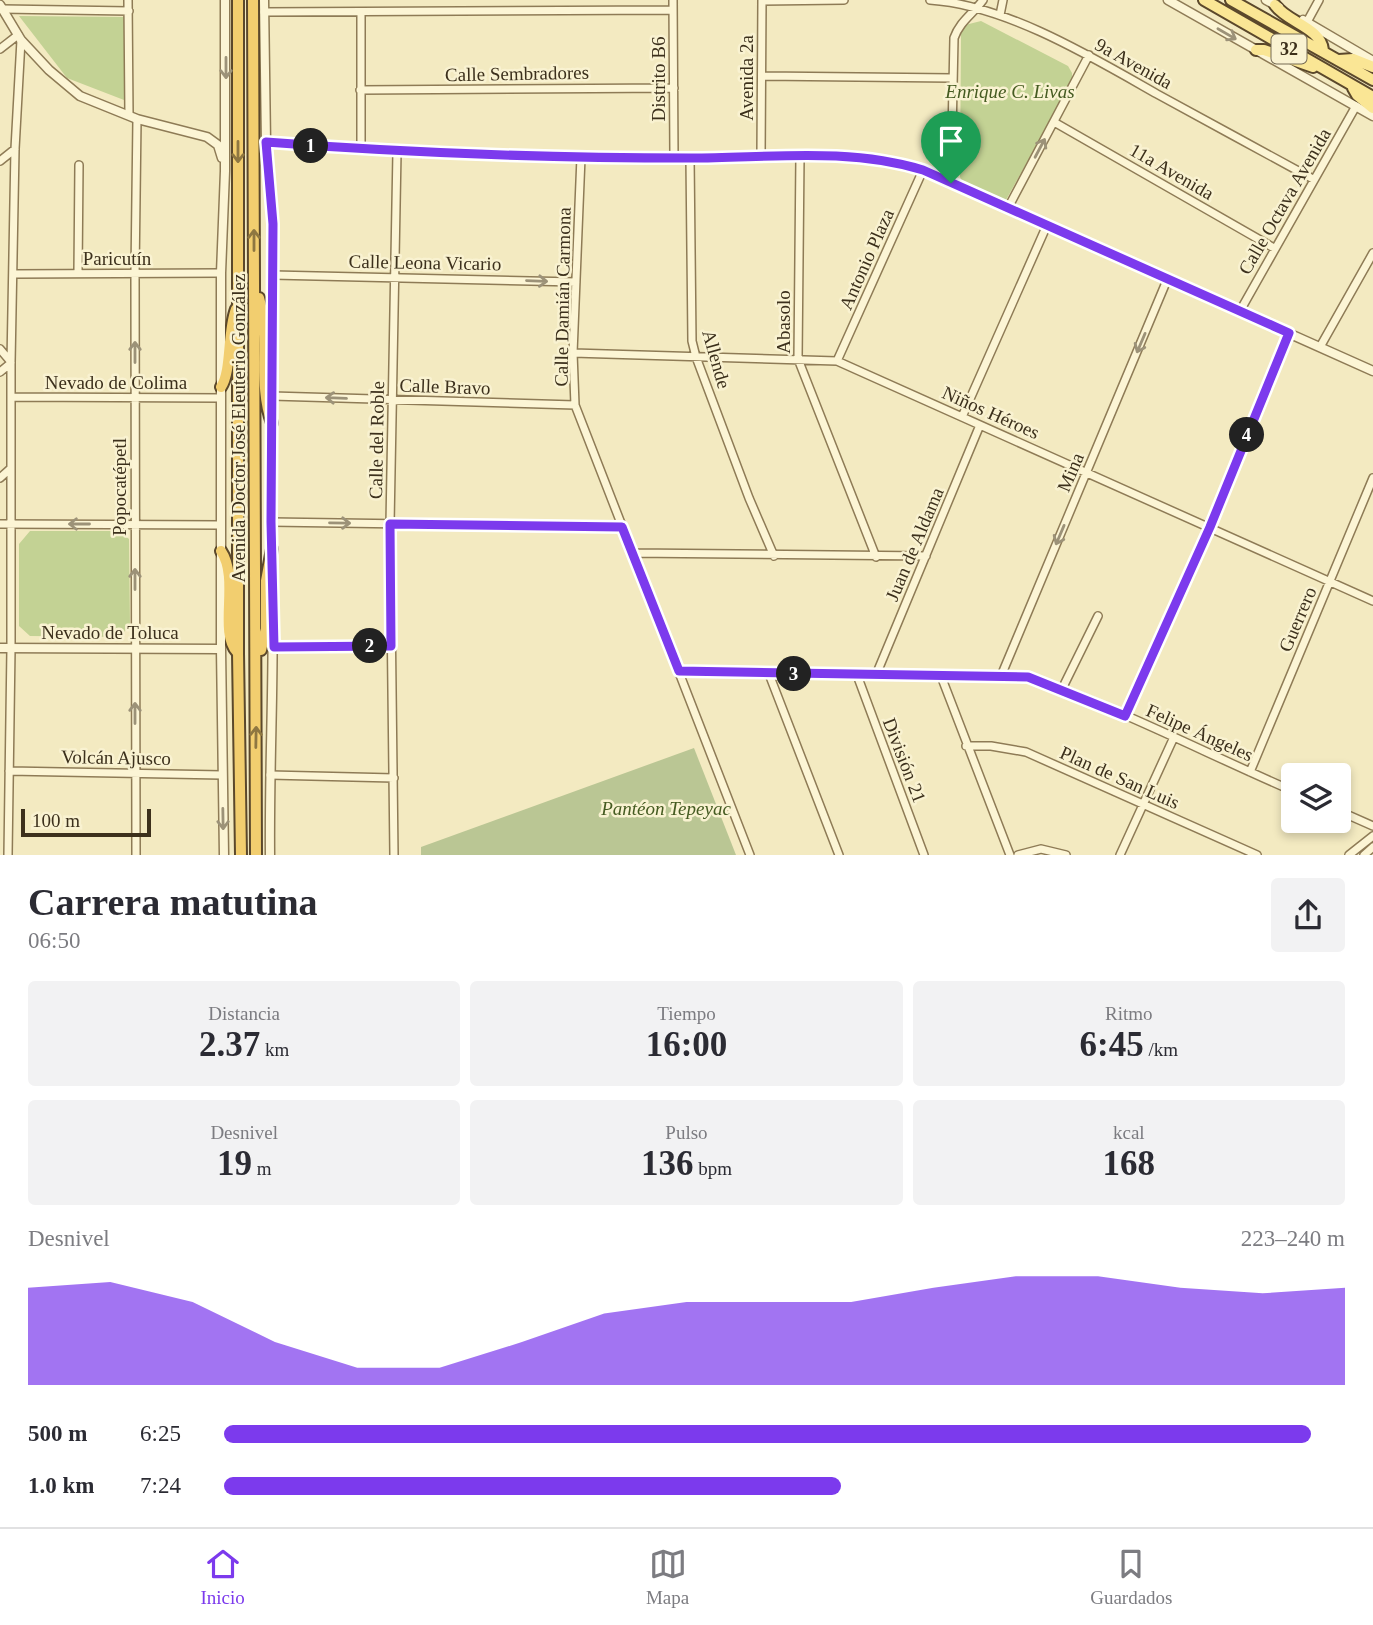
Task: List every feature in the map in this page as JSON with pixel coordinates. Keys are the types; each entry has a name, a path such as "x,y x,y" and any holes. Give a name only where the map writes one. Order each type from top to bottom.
{"highway":[{"name":"Avenida Doctor José Eleuterio González","path":"238,0 238,653 241,855"},
{"name":"Avenida Doctor José Eleuterio González","path":"253,0 256,855"},
{"path":"255,287 263,313 264,400 272,423"},
{"path":"221,392 227,374 231,323 238,303"},
{"path":"257,659 266,629 266,581 272,549"},
{"path":"221,551 229,569 230,641 238,653"}],"main road":[{"name":"32","path":"1204,0 1373,97"},
{"name":"32","path":"1231,0 1373,80"},
{"path":"1270,2 1316,36 1324,51"},
{"path":"1256,50 1264,50 1322,68"},
{"path":"1339,60 1353,59 1373,67"},
{"path":"1352,85 1357,95 1373,108"}],"street":[{"name":"Popocatépetl","path":"128,0 135,274 135,855"},
{"name":"Avenida Doctor José Eleuterio González","path":"224,855 220,649 225,0"},
{"name":"Avenida Doctor José Eleuterio González","path":"264,0 266,142 273,224 271,522 274,647 270,855"},
{"path":"430,0 430,11"},
{"name":"Distrito B6","path":"673,0 674,157"},
{"path":"762,0 844,0"},
{"name":"Avenida 2a","path":"761,156 762,0"},
{"name":"9a Avenida","path":"930,0 958,2 1000,15 1089,55 1313,179"},
{"path":"951,183 954,38 964,19 978,8 983,0"},
{"path":"1000,15 1003,0"},
{"path":"1168,0 1373,116"},
{"path":"1307,22 1319,0"},
{"path":"1270,2 1373,61"},
{"path":"1,7 129,11"},
{"path":"1,7 19,38 56,77 80,96 133,117 214,141 221,153 225,171"},
{"path":"264,12 673,10"},
{"path":"361,12 361,149"},
{"path":"0,49 19,38"},
{"path":"8,855 11,363 19,38"},
{"path":"1008,208 1089,55"},
{"path":"762,76 952,78"},
{"name":"Calle Sembradores","path":"360,90 674,88"},
{"name":"Calle Octava Avenida","path":"1240,311 1356,106"},
{"name":"11a Avenida","path":"1054,122 1274,248"},
{"path":"266,142 397,152 581,157 800,156 869,158 897,162 923,170 1373,371"},
{"path":"0,161 15,149"},
{"name":"Calle del Roble","path":"394,855 390,524 397,152"},
{"name":"Abasolo","path":"800,156 798,359 876,557"},
{"name":"Calle Damián Carmona","path":"581,157 573,354 575,405 750,855"},
{"name":"Allende","path":"690,158 691,325 696,357 749,498 774,556"},
{"path":"78,273 79,165"},
{"name":"Antonio Plaza","path":"837,361 923,170"},
{"path":"962,416 1047,225"},
{"path":"1321,347 1373,253"},
{"name":"Paricutín","path":"13,274 221,273"},
{"name":"Calle Leona Vicario","path":"273,275 576,282"},
{"name":"Mina","path":"1001,676 1167,280"},
{"path":"1125,716 1210,527 1289,333"},
{"path":"0,349 11,363"},
{"name":"Niños Héroes","path":"573,354 837,361 1373,601"},
{"path":"0,372 11,363"},
{"name":"Nevado de Colima","path":"11,397 135,398 221,392"},
{"name":"Calle Bravo","path":"272,396 575,405"},
{"name":"Juan de Aldama","path":"876,675 981,425"},
{"path":"0,478 10,469"},
{"name":"Guerrero","path":"1250,772 1373,478"},
{"path":"271,522 622,527"},
{"path":"0,524 221,525"},
{"path":"631,553 926,556"},
{"path":"1062,689 1098,616"},
{"path":"274,647 391,646"},
{"name":"Nevado de Toluca","path":"0,648 220,649"},
{"name":"Felipe Ángeles","path":"679,671 1028,677 1174,737 1281,786"},
{"path":"769,674 839,855"},
{"name":"División 21","path":"857,675 924,855"},
{"path":"941,676 1010,855"},
{"path":"1120,855 1174,737"},
{"name":"Plan de San Luis","path":"966,746 991,746 1026,752 1257,855"},
{"name":"Volcán Ajusco","path":"9,771 222,775"},
{"path":"270,775 394,778"},
{"path":"1351,816 1373,826"},
{"path":"1349,855 1373,836"},
{"path":"1364,855 1373,847"},
{"path":"1018,855 1047,849 1066,855"}],"green space":[{"path":"19,16 124,17 124,100 67,78"},
{"name":"Enrique C. Livas","path":"981,21 1068,66 1072,73 1072,81 1006,200 962,181 960,177 961,34 965,25"},
{"path":"30,531 119,531 129,539 130,626 119,637 30,636 19,626 19,544"},
{"name":"Pantéon Tepeyac","path":"694,748 736,855 421,855 421,847"}],"route":[{"path":"266,142 397,152 581,157 869,158 897,162 951,183 1289,333 1210,527 1125,716 1028,677 679,671 622,527 390,524 391,646 274,647 271,522 273,224 266,142"}]}
